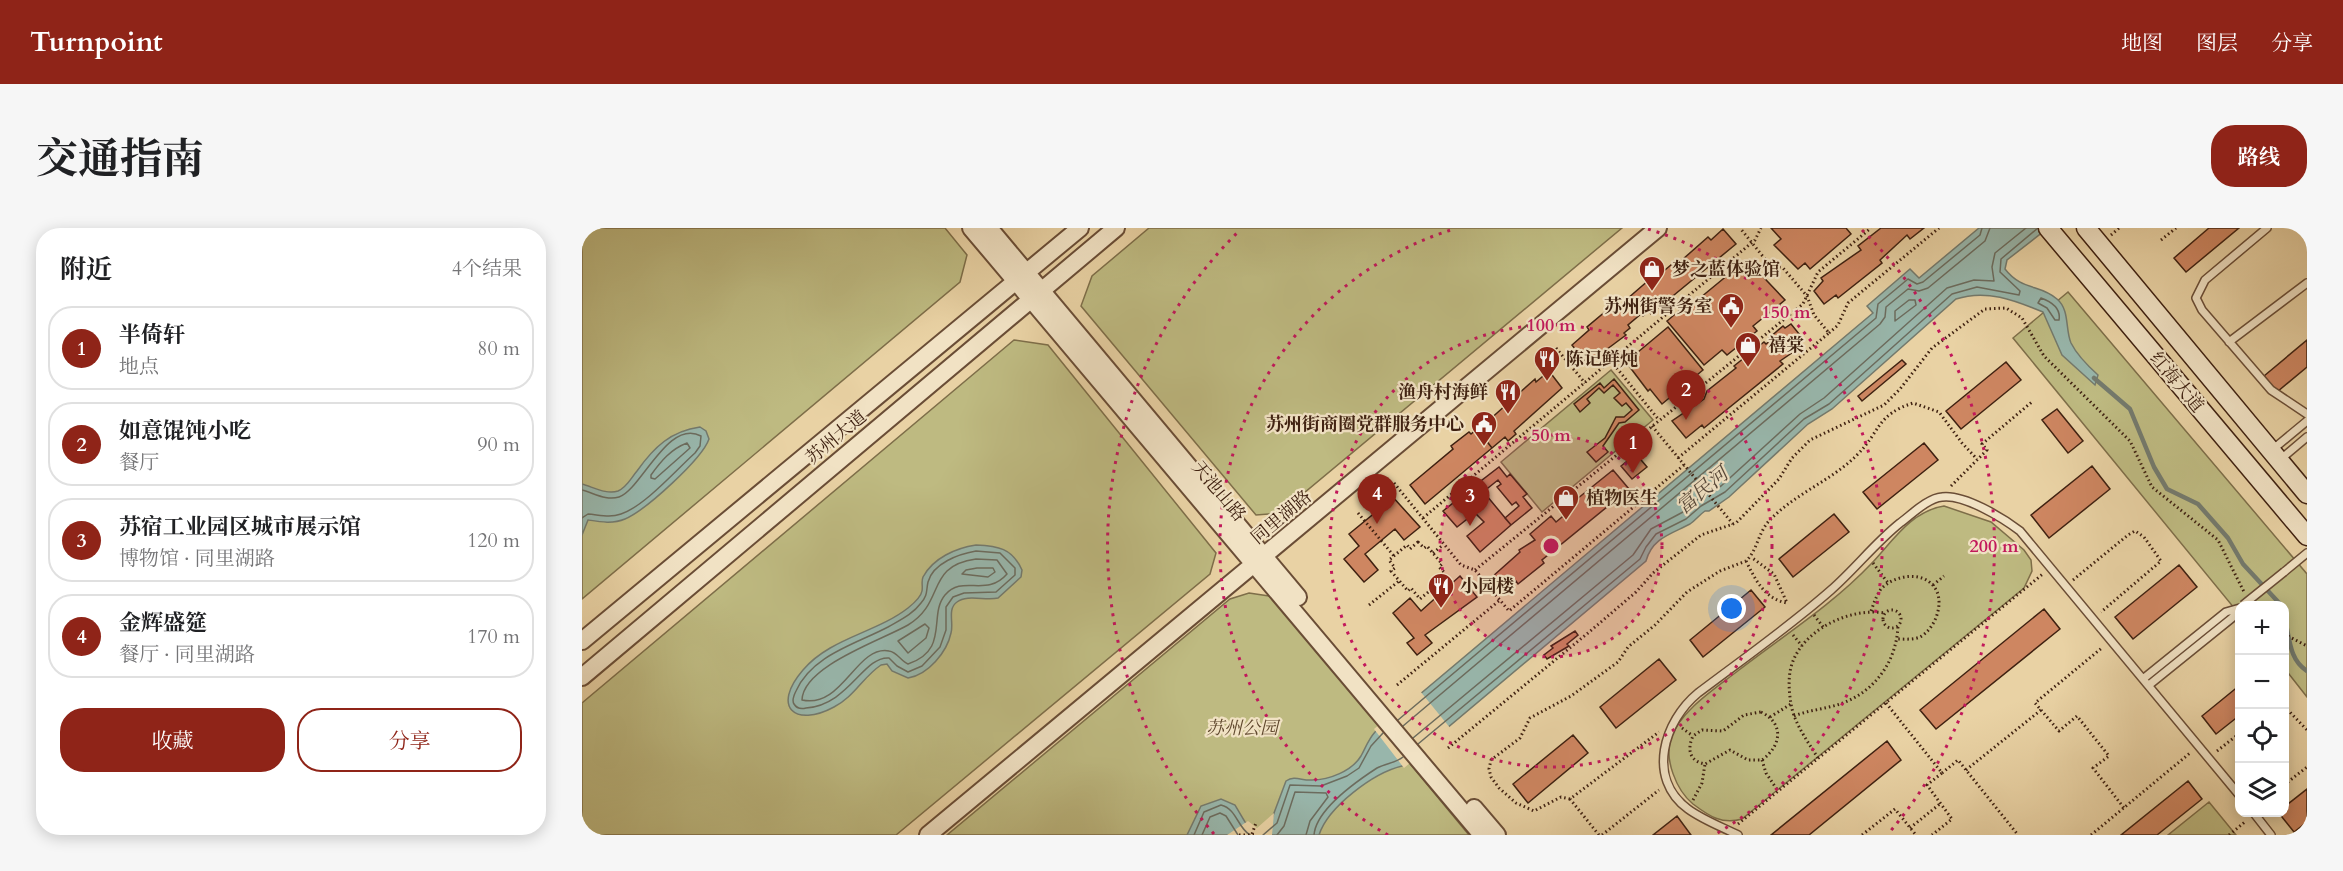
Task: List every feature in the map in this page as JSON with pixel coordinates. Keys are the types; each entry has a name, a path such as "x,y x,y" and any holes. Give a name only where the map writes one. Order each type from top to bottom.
{"main road":[{"name":"红海大道","path":"2048,228 2307,536"},
{"name":"红海大道","path":"2086,228 2307,494"}],"street":[{"name":"天池山路","path":"971,228 1021,277 1443,780"},
{"name":"天池山路","path":"989,228 1021,277"},
{"name":"苏州大道","path":"582,641 1080,228"},
{"name":"苏州大道","path":"582,677 1116,228"},
{"name":"同里湖路","path":"928,835 1658,228"},
{"path":"1443,780 1482,835"},
{"path":"1443,780 1497,835"}],"lane":[{"path":"2267,228 2205,280 2198,292 2198,304 2271,390 2307,414"},
{"path":"2229,342 2307,283"},
{"path":"2275,455 2307,421"},
{"path":"2275,455 2307,437"},
{"path":"1738,835 1688,809 1676,798 1668,783 1664,754 1672,722 1691,699 1809,609 1868,555 1892,529 1917,510 1941,497 1966,501 2004,519 2020,531 2235,790"},
{"path":"2248,601 2307,553"},
{"path":"2143,679 2226,612 2235,609"},
{"path":"2149,685 2235,614"},
{"path":"2256,817 2271,835"}],"path":[{"path":"1740,228 1769,264 1784,268 1807,296 1814,315 1829,333"},
{"path":"1423,518 1752,243 1761,228"},
{"path":"1475,570 1803,304 1818,272 1871,228"},
{"path":"1678,458 1829,333 1838,325 1848,303 1939,228"},
{"path":"2161,240 2176,228"},
{"path":"1448,748 1588,633 1636,592 1653,573 1701,535 1734,524 1779,479 1792,458 1810,440 1884,405 1900,389 1932,348 1972,316 1985,309 2006,308 2022,318 2051,364 2130,441 2158,494 2218,540 2248,598"},
{"path":"1556,348 1585,383"},
{"path":"1611,361 1660,420"},
{"path":"1941,497 1987,450 1982,444 2033,401"},
{"path":"1668,783 1600,835 1570,800 1561,797 1534,811 1516,803 1491,777 1489,769 1491,760 1520,738 1530,718 1571,696 1618,662 1628,646 1655,625 1687,592 1720,571 1751,557 1767,523 1781,510 1842,468 1858,454 1882,420 1895,409 1913,403 1940,412 1962,443 1977,459"},
{"path":"1652,426 1734,524"},
{"path":"1394,483 1461,565 1475,570 1509,611 1684,465"},
{"path":"1358,513 1394,556"},
{"path":"2067,585 2135,531 2144,537 2158,554 2161,561 2158,567 2093,618"},
{"path":"1418,542 1424,548 1427,546 1433,553 1442,564 1439,567 1444,572 1436,580 1438,584 1420,599 1411,588 1408,591 1391,571 1395,568 1389,560 1407,545 1410,549 1418,542"},
{"path":"1433,553 1444,544"},
{"path":"1868,555 1888,584"},
{"path":"1746,561 1762,589 1778,601 1787,603 1774,574 1751,557"},
{"path":"1730,831 2051,567"},
{"path":"1871,611 1876,597 1888,584 1910,576 1926,579 1933,585 1937,590 1939,605 1932,626 1919,637 1896,639"},
{"path":"1933,585 1944,576"},
{"path":"1369,605 1399,580"},
{"path":"1397,685 1500,600"},
{"path":"1809,609 1824,628"},
{"path":"1794,716 1838,705 1869,688 1884,672 1896,639 1900,620 1898,612 1871,611 1848,615 1824,628 1802,647 1791,666 1788,684 1794,716 1818,758"},
{"path":"1885,613 1885,624 1890,627 1898,625"},
{"path":"1786,626 1802,647"},
{"path":"2289,637 2307,646"},
{"path":"2112,640 2035,703 2059,731 2077,716 2109,756 2093,768 2124,808"},
{"path":"1886,703 1942,773"},
{"path":"1770,717 1791,704"},
{"path":"2287,709 2307,730"},
{"path":"1966,770 2041,710"},
{"path":"1761,712 1770,717 1776,725 1778,742 1776,748 1762,760 1748,760 1730,750 1705,764 1695,761 1689,750 1693,736 1702,730 1723,731 1744,715 1761,712"},
{"path":"1570,800 1672,722"},
{"path":"2208,758 2235,737"},
{"path":"2091,835 2199,746"},
{"path":"1762,760 1778,791"},
{"path":"1932,835 1952,819 1928,785 1958,760 2018,835"},
{"path":"1688,809 1702,783 1705,764"},
{"path":"2289,781 2307,767"},
{"path":"1910,828 1941,803"},
{"path":"1862,835 1895,809 1916,835"},
{"path":"2229,835 2250,817"},
{"path":"1239,835 1253,835 1256,823"}],"green space":[{"path":"582,228 945,228 967,255 960,282 582,599"},
{"path":"1149,228 1622,228 1280,513 1256,515 1081,306 1092,276"},
{"path":"2068,292 2307,574 2307,697 2289,674 2289,601 2235,601 2235,609 2013,338"},
{"path":"1014,340 1048,345 1216,553 1210,574 896,835 582,835 582,703"},
{"path":"1611,370 1653,420 1542,512 1501,462"},
{"path":"1944,506 1991,522 2024,550 2031,560 2032,571 2024,588 1742,819 1722,820 1693,804 1681,791 1670,764 1671,738 1683,718 1710,692 1840,593 1912,521 1932,509"},
{"name":"苏州公园","path":"1249,593 1269,596 1278,604 1469,835 947,835 1230,599"},
{"path":"2209,802 2236,835 2168,835"}],"water":[{"name":"富民河","path":"1979,228 2048,228 2007,260 2005,269 2018,281 2051,294 2061,303 2066,314 2071,343 2076,352 2098,375 2095,385 2062,355 2043,312 2000,297 1978,295 1956,299 1832,409 1808,424 1729,497 1709,511 1705,511 1690,524 1658,542 1646,561 1402,766 1378,776 1353,793 1332,813 1319,835 1187,835 1201,806 1221,799 1235,805 1245,822 1258,831 1271,821 1286,781 1292,778 1319,780 1340,774 1352,766 1361,756 1375,732 1873,313 1867,306 1910,269 1919,278"},
{"path":"700,427 706,431 709,439 696,459 672,483 646,506 625,519 611,522 588,520 582,535 582,484 605,491 618,491 664,442 680,432"},
{"path":"976,545 991,546 1009,553 1022,570 1021,577 998,598 966,598 954,605 951,612 952,629 949,640 936,662 923,672 908,678 892,671 887,664 881,665 847,698 834,707 808,715 792,710 788,704 789,694 803,670 814,659 826,650 882,624 908,608 920,596 923,577 933,564 953,551"}],"pier":[{"path":"1420,691 1451,729 1404,768 1374,729"},
{"path":"1274,813 1272,835 1227,835 1248,821 1257,828"}],"building":[{"path":"1771,228 1846,228 1851,234 1810,269 1805,263 1798,269 1774,245 1781,239"},
{"path":"1881,228 1924,228 1910,239 1907,235 1880,260 1882,263 1838,298 1836,295 1824,304 1814,291 1823,281 1821,278 1861,250 1858,246"},
{"path":"2209,228 2239,228 2186,272 2174,258"},
{"path":"1723,229 1736,244 1651,314 1649,311 1643,316 1641,314 1628,325 1630,328 1624,333 1626,335 1587,364 1572,345 1589,330 1587,327 1606,311 1608,313 1613,309 1617,312 1629,301 1627,299 1657,273 1659,275 1672,264 1674,267 1708,237 1711,240"},
{"path":"1750,263 1785,300 1753,326 1757,331 1727,355 1722,350 1704,365 1667,321 1687,304 1689,307 1740,265 1743,268"},
{"path":"1791,324 1804,340 1797,345 1799,348 1780,361 1783,364 1704,428 1702,425 1686,438 1672,421 1704,399 1707,391 1736,368 1734,366 1764,342 1766,344 1771,340 1769,338 1783,326 1785,328"},
{"path":"1668,327 1703,370 1662,404 1650,389 1648,391 1626,362"},
{"path":"2307,340 2307,367 2277,392 2264,376"},
{"path":"1902,360 1906,364 1862,401 1858,396"},
{"path":"2006,362 2021,380 1961,429 1946,411"},
{"path":"1549,371 1562,388 1514,431 1516,434 1508,441 1505,437 1492,448 1478,430 1535,379 1536,382"},
{"path":"1614,379 1639,410 1625,422 1619,423 1603,446 1608,452 1596,462 1587,452 1605,438 1616,417 1624,417 1632,410 1626,403 1622,406 1614,398 1620,393 1613,385 1604,393 1599,388 1587,399 1590,403 1580,412 1574,404 1600,383 1604,388"},
{"path":"2057,409 2083,441 2068,453 2042,420"},
{"path":"1477,429 1492,448 1425,504 1410,485 1453,449 1451,446 1469,432 1471,434"},
{"path":"1924,443 1938,460 1877,509 1863,492"},
{"path":"1636,454 1647,467 1632,479 1621,466"},
{"path":"2092,466 2110,489 2049,538 2031,515"},
{"path":"1499,467 1507,477 1510,474 1527,494 1523,497 1532,508 1511,525 1505,518 1519,506 1516,502 1512,505 1497,487 1501,484 1498,480 1483,492 1477,484"},
{"path":"1613,470 1629,489 1542,560 1544,563 1518,584 1516,581 1504,591 1492,577 1520,552 1519,550 1535,540 1530,534 1551,516 1556,522 1568,512 1567,510 1577,499"},
{"path":"1477,484 1511,525 1480,552 1467,536 1484,522 1475,513 1457,527 1443,511"},
{"path":"1391,495 1420,527 1404,540 1395,529 1365,554 1378,570 1364,582 1344,559 1359,546 1349,534 1382,507 1380,505"},
{"path":"1834,514 1849,532 1793,577 1779,559"},
{"path":"2179,565 2197,587 2133,639 2115,617"},
{"path":"1460,576 1477,597 1425,635 1432,643 1417,655 1407,643 1414,638 1393,613 1410,598 1421,611"},
{"path":"1751,590 1765,607 1703,657 1690,640"},
{"path":"2044,609 2060,629 1936,729 1920,710"},
{"path":"1575,631 1578,635 1567,644 1569,646 1547,659 1544,655 1553,648 1551,646"},
{"path":"1659,659 1676,680 1616,728 1600,707"},
{"path":"2235,689 2235,719 2216,734 2202,716"},
{"path":"1573,735 1588,753 1528,803 1513,784"},
{"path":"1887,741 1901,760 1809,835 1771,835"},
{"path":"2188,781 2202,799 2157,835 2121,835"},
{"path":"2307,789 2307,822 2294,832 2282,817 2289,817 2289,803"},
{"path":"1677,816 1691,835 1653,835"}],"waterway":[{"path":"2094,378 2130,409 2154,467 2167,489 2198,504 2228,538 2243,564 2277,601"},
{"path":"2289,637 2296,660 2307,671"}],"place":[{"name":"梦之蓝体验馆","path":"1652,292"},
{"name":"苏州街警务室","path":"1731,329"},
{"name":"禧棠","path":"1748,368"},
{"name":"陈记鲜炖","path":"1547,382"},
{"name":"渔舟村海鲜","path":"1508,415"},
{"name":"如意馄饨小吃","path":"1686,420"},
{"name":"苏州街商圈党群服务中心","path":"1484,447"},
{"name":"半倚轩","path":"1633,473"},
{"name":"植物医生","path":"1566,521"},
{"name":"金辉盛筵","path":"1377,524"},
{"name":"苏宿工业园区城市展示馆","path":"1470,526"},
{"name":"小园楼","path":"1441,609"}]}
